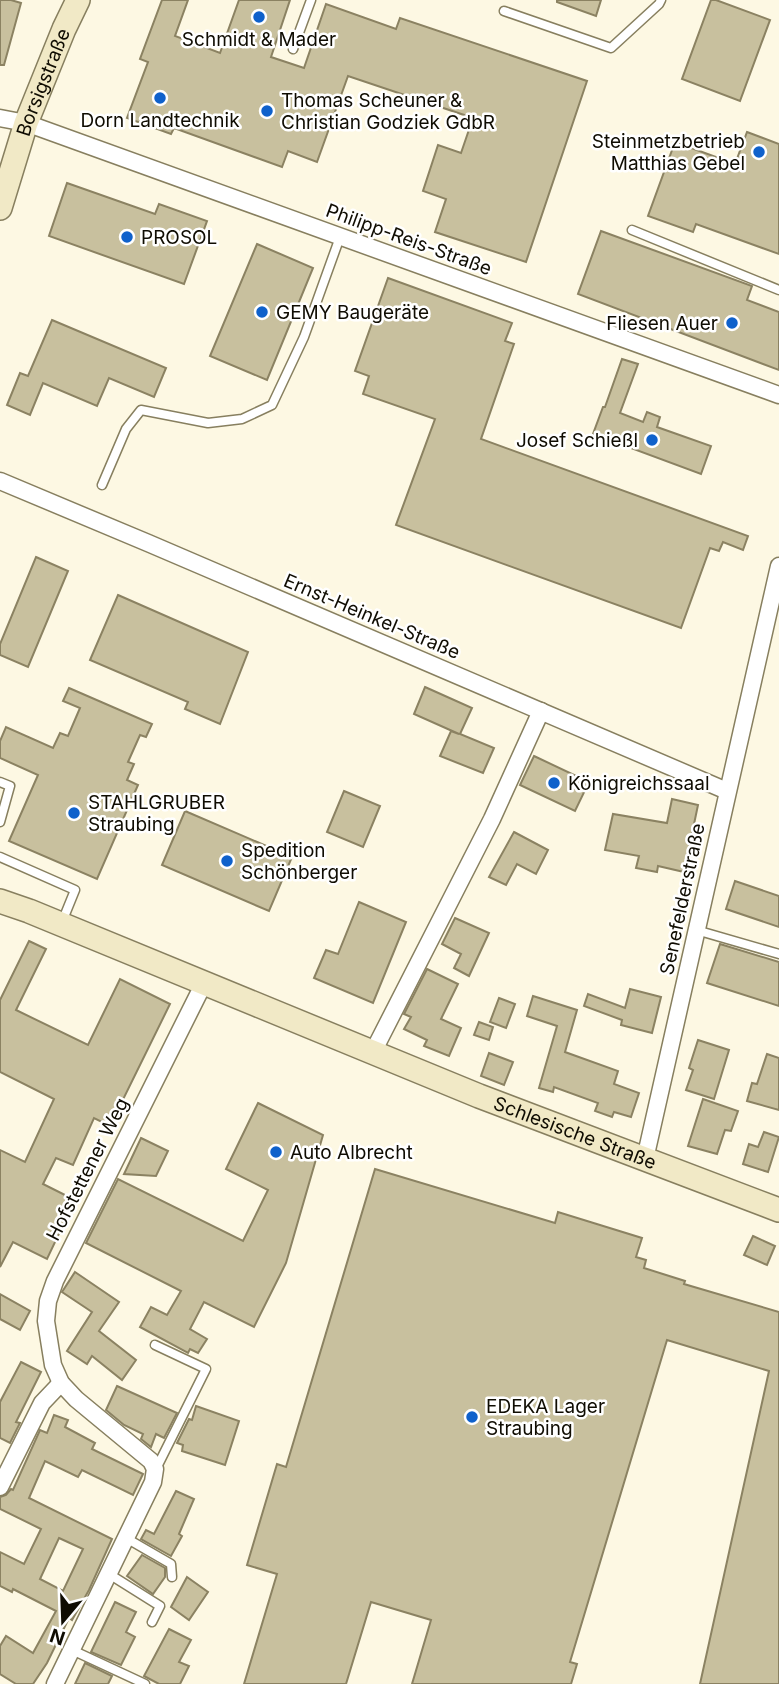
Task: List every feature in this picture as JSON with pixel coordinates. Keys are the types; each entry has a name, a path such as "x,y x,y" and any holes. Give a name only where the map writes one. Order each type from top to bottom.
{"street":[{"name":"Borsigstraße","path":"0,208 26,123 78,0"},
{"name":"Philipp-Reis-Straße","path":"0,118 26,123 779,395"},
{"name":"Ernst-Heinkel-Straße","path":"0,481 727,791"},
{"name":"Senefelderstraße","path":"645,1159 779,566"},
{"path":"373,1052 492,819 541,711"},
{"name":"Schlesische Straße","path":"0,901 479,1096 779,1210"},
{"name":"Hofstettener Weg","path":"155,1469 151,1461 75,1399 61,1383 53,1365 46,1321 48,1301 55,1281 204,983"},
{"path":"0,1487 42,1403 61,1383"},
{"path":"55,1684 153,1482 155,1469"}],"lane":[{"path":"293,49 311,0"},
{"path":"504,11 611,48 661,0"},
{"path":"632,230 779,290"},
{"path":"102,485 126,429 141,410 208,423 242,419 272,405 304,337 340,237"},
{"path":"0,782 10,786 0,822"},
{"path":"0,857 75,890 61,925"},
{"path":"696,930 779,954"},
{"path":"155,1345 206,1369 155,1469"},
{"path":"126,1538 171,1564 172,1577"},
{"path":"108,1574 160,1606 152,1622"},
{"path":"72,1650 145,1684"}],"building":[{"path":"0,0 21,3 4,65 0,65"},
{"path":"162,0 188,0 175,36 220,53 239,0 290,0 271,57 304,68 326,4 396,29 400,18 587,81 526,262 435,232 446,199 423,191 438,145 461,153 473,118 348,76 317,162 288,151 282,167 174,128 171,134 127,118 148,62 140,59"},
{"path":"557,0 601,0 596,16"},
{"path":"711,0 770,20 740,101 682,79"},
{"path":"747,132 779,144 779,254 696,224 693,232 648,216 675,142 735,164"},
{"name":"PROSOL","path":"67,183 155,214 159,204 207,221 184,284 49,236"},
{"path":"601,231 752,286 747,300 779,312 779,370 578,294"},
{"name":"GEMY Baugeräte","path":"257,244 313,268 267,380 210,356"},
{"path":"388,278 512,323 505,341 514,344 481,439 748,536 743,550 723,542 719,551 710,548 681,628 396,525 435,419 363,394 369,376 355,371"},
{"path":"52,320 166,368 154,397 109,378 97,406 43,383 30,415 7,405 20,373 28,376"},
{"name":"Josef Schießl","path":"622,359 638,364 620,413 643,422 647,412 660,417 657,427 711,446 701,474 593,434"},
{"path":"36,557 68,571 28,667 0,655 0,644"},
{"path":"118,595 248,652 220,724 185,709 188,702 90,660"},
{"path":"425,687 472,708 460,734 494,748 483,773 440,756 451,731 459,734 414,714"},
{"name":"STAHLGRUBER Straubing","path":"69,688 152,724 146,737 140,735 128,762 134,764 127,780 138,785 97,879 9,841 38,775 0,758 0,741 6,727 53,748 60,733 68,736 80,708 63,701"},
{"name":"Königreichssaal","path":"534,756 589,782 575,811 520,785"},
{"path":"344,791 380,806 363,847 327,832"},
{"path":"672,799 698,805 684,872 658,866 657,872 636,868 639,856 605,850 613,814 667,823"},
{"name":"Spedition Schönberger","path":"185,811 292,857 269,911 162,865"},
{"path":"514,832 548,850 536,874 517,864 506,885 489,877"},
{"path":"735,881 779,896 779,927 726,909"},
{"path":"359,902 406,922 373,1003 314,978 326,950 338,954"},
{"path":"455,918 489,933 469,976 454,968 461,954 442,944"},
{"path":"29,941 46,949 16,1010 88,1045 120,979 170,1004 110,1126 94,1118 73,1165 56,1158 43,1184 75,1200 47,1259 13,1242 0,1267 0,1150 25,1162 54,1099 0,1072 0,1000"},
{"path":"720,944 779,962 779,1006 707,983"},
{"path":"427,969 458,984 441,1019 461,1028 449,1056 424,1046 427,1040 404,1029 411,1017 404,1014"},
{"path":"630,989 661,997 652,1033 621,1025 622,1020 584,1006 588,994 625,1008"},
{"path":"533,996 577,1010 565,1052 618,1071 614,1084 639,1093 631,1117 614,1112 612,1117 595,1111 598,1103 554,1087 553,1092 539,1088 557,1026 527,1016"},
{"path":"499,998 515,1004 506,1028 490,1022"},
{"path":"479,1022 493,1027 489,1040 474,1035"},
{"path":"698,1040 729,1050 714,1099 686,1090 693,1070 689,1068"},
{"path":"489,1053 513,1062 504,1085 481,1076"},
{"path":"767,1054 779,1058 779,1110 747,1101 752,1083 757,1084"},
{"path":"703,1099 738,1111 731,1131 725,1130 717,1154 688,1146"},
{"path":"258,1103 323,1135 286,1263 254,1327 204,1302 190,1329 207,1339 198,1353 190,1349 188,1353 140,1327 151,1307 167,1315 181,1291 86,1243 118,1179 243,1241 268,1190 226,1169"},
{"path":"764,1132 779,1137 768,1172 743,1164 749,1144 758,1147"},
{"path":"141,1138 168,1151 156,1176 124,1174"},
{"name":"EDEKA Lager Straubing","path":"375,1169 555,1223 558,1212 642,1238 636,1257 646,1260 644,1268 685,1281 684,1284 779,1312 779,1684 700,1684 769,1371 667,1340 570,1662 577,1664 571,1684 412,1684 431,1620 371,1602 346,1684 244,1684 277,1574 247,1565 277,1464 286,1467"},
{"path":"753,1236 775,1246 767,1265 744,1255"},
{"path":"75,1272 119,1302 99,1331 136,1360 122,1380 92,1356 87,1364 67,1351 92,1312 62,1292"},
{"path":"0,1294 30,1311 20,1330 0,1319"},
{"path":"21,1362 41,1372 16,1422 20,1423 10,1443 0,1438 0,1402"},
{"path":"117,1386 177,1413 164,1438 156,1434 151,1447 141,1439 143,1434 124,1425 106,1410"},
{"path":"196,1406 239,1421 225,1465 182,1451 183,1445 177,1443 189,1419 192,1420"},
{"path":"54,1415 68,1420 65,1427 95,1443 92,1449 143,1474 133,1495 82,1470 78,1477 45,1461 29,1498 112,1539 89,1590 72,1620 69,1618 47,1663 33,1684 16,1684 0,1674 0,1646 6,1636 33,1653 56,1611 13,1589 12,1592 0,1586 0,1552 24,1564 41,1529 0,1509 0,1497 13,1490 40,1430 47,1433","holes":["59,1538 83,1549 63,1591 40,1579"]},
{"path":"176,1491 194,1499 179,1534 182,1536 171,1556 141,1539 146,1530 154,1534"},
{"path":"142,1555 165,1568 165,1577 153,1594 127,1576"},
{"path":"187,1577 208,1592 189,1620 171,1607"},
{"path":"115,1602 136,1612 126,1632 135,1637 121,1665 91,1652"},
{"path":"169,1629 191,1640 179,1662 189,1666 180,1684 159,1684 144,1676"},
{"path":"85,1663 112,1676 108,1684 75,1684"}],"place":[{"name":"Schmidt & Mader","path":"259,17"},
{"name":"Dorn Landtechnik","path":"160,98"},
{"name":"Thomas Scheuner & Christian Godziek GdbR","path":"267,111"},
{"name":"Steinmetzbetrieb Matthias Gebel","path":"759,152"},
{"name":"PROSOL","path":"127,237"},
{"name":"GEMY Baugeräte","path":"262,312"},
{"name":"Fliesen Auer","path":"732,323"},
{"name":"Josef Schießl","path":"652,440"},
{"name":"Königreichssaal","path":"554,783"},
{"name":"STAHLGRUBER Straubing","path":"74,813"},
{"name":"Spedition Schönberger","path":"227,861"},
{"name":"Auto Albrecht","path":"276,1152"},
{"name":"EDEKA Lager Straubing","path":"472,1417"}]}
